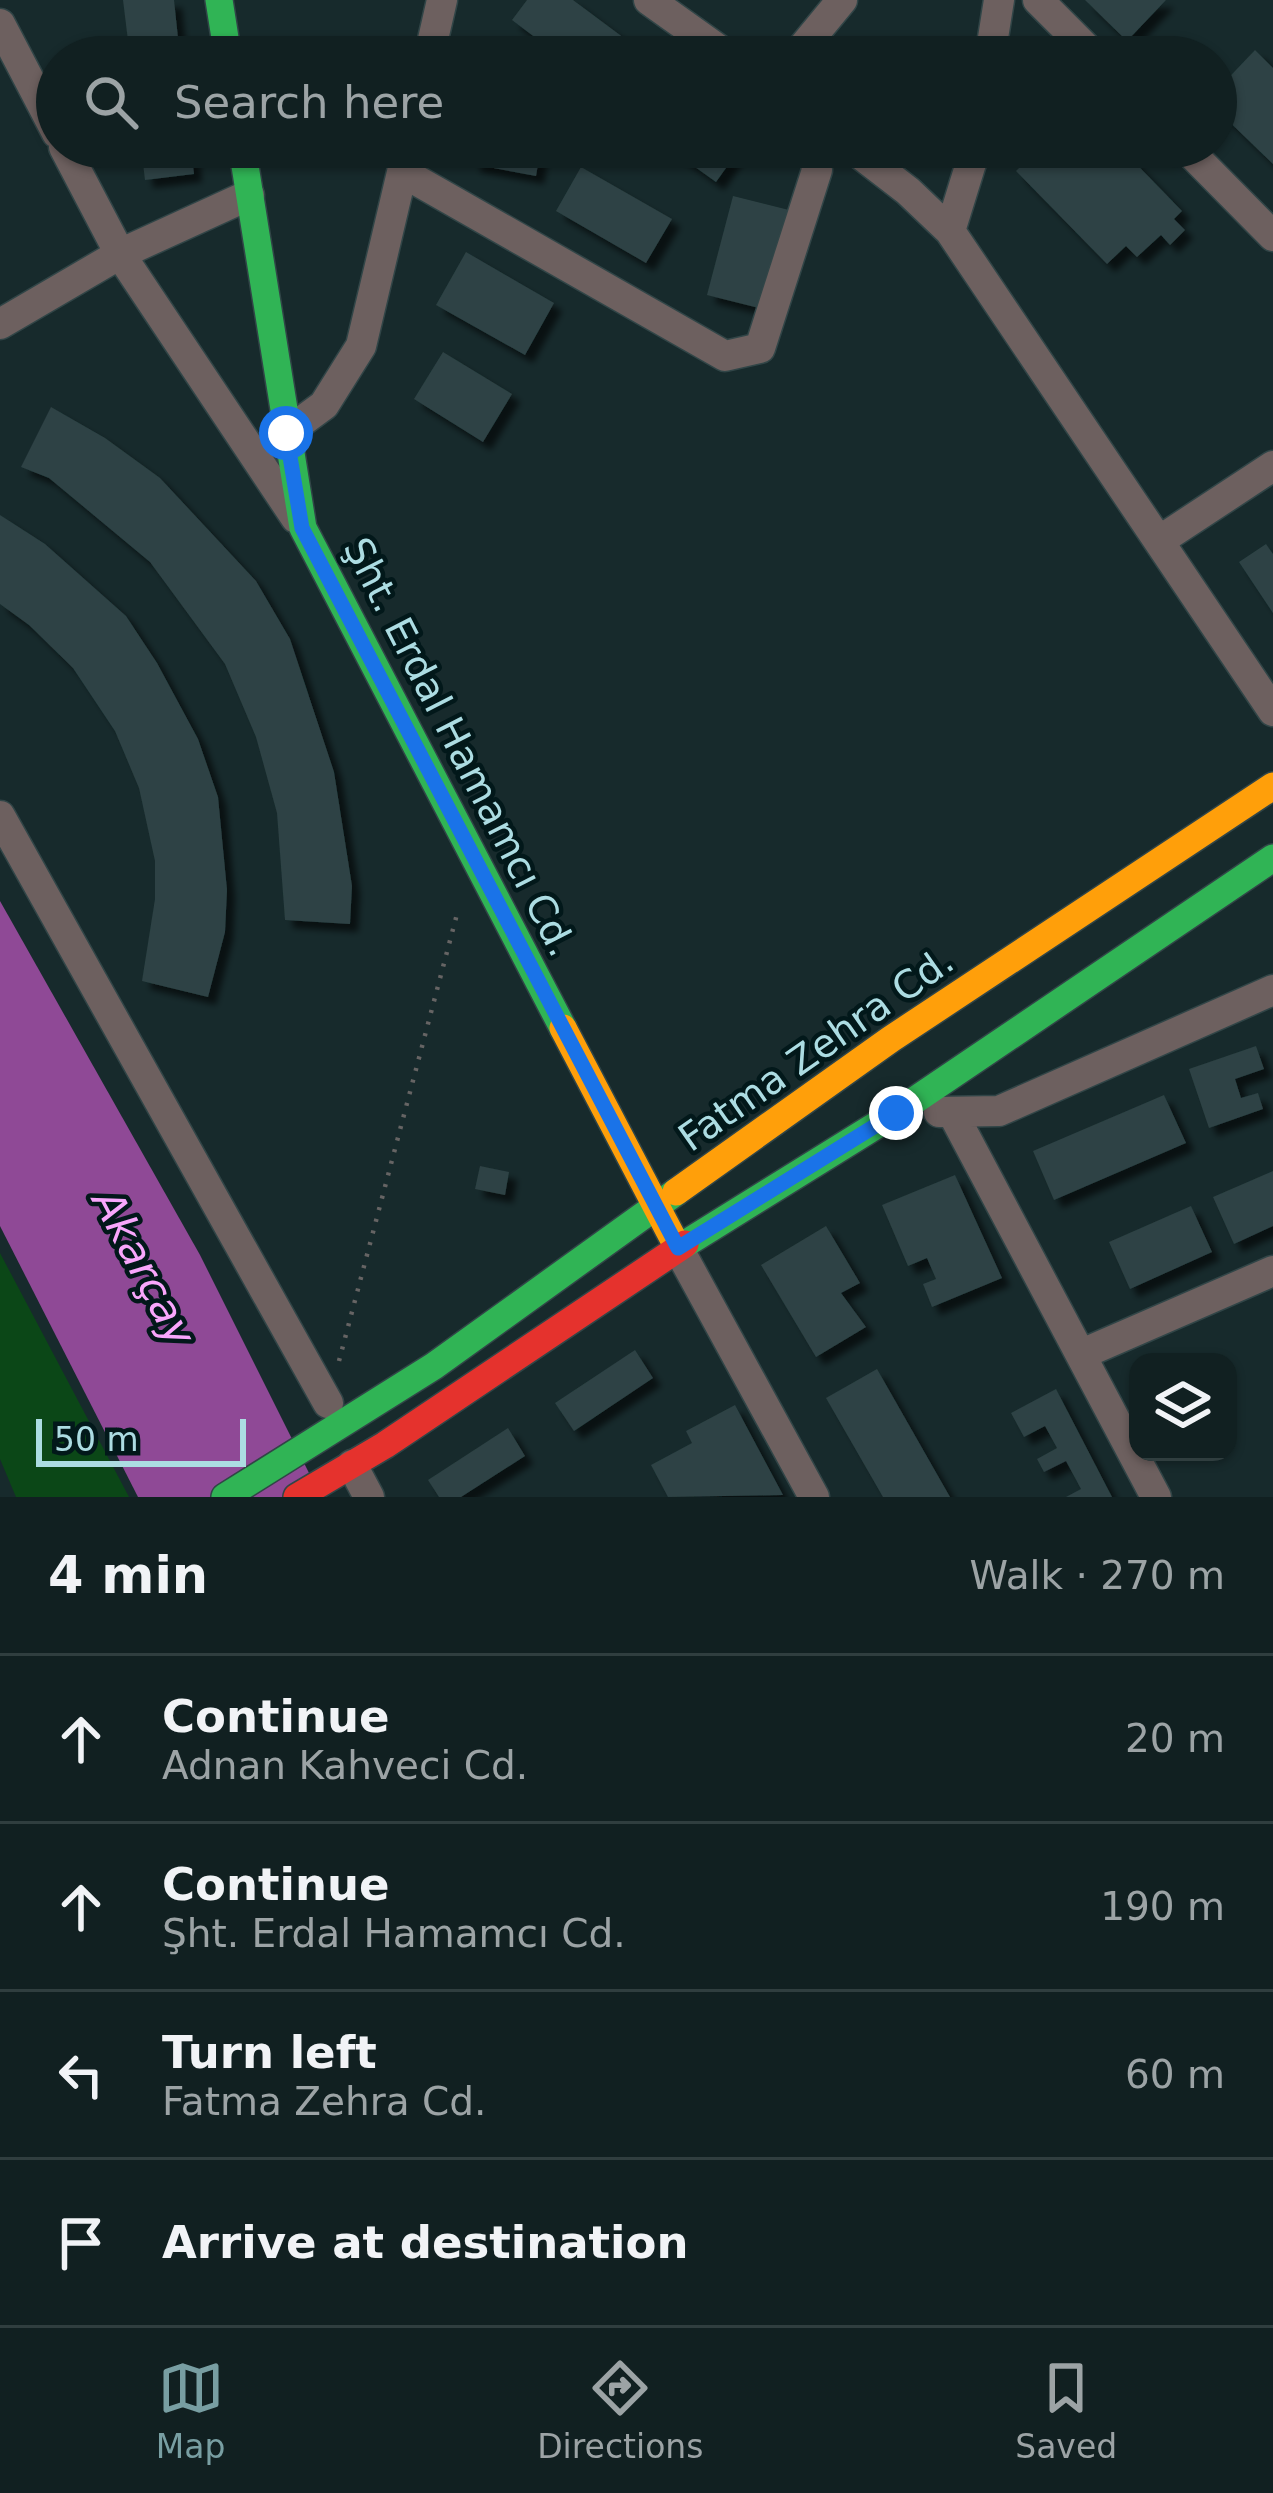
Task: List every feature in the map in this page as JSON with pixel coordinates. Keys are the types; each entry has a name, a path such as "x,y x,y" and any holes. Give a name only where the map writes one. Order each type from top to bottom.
{"main road":[{"path":"219,0 225,36"},
{"path":"246,168 302,528"},
{"name":"Şht. Erdal Hamamcı Cd.","path":"302,528 678,1248"},
{"name":"Fatma Zehra Cd.","path":"225,1497 308,1451 517,1310 767,1126 1273,786"},
{"path":"308,1491 678,1248 896,1113 1273,858"}],"street":[{"path":"434,36 442,0"},
{"path":"649,0 700,36"},
{"path":"812,36 842,0"},
{"path":"993,36 998,0"},
{"path":"1038,0 1074,36"},
{"path":"0,24 36,93"},
{"name":"Şht. Erdal Hamamcı Cd.","path":"75,168 121,254 302,528"},
{"path":"286,433 325,405 361,346 403,168"},
{"path":"420,168 725,356 760,348 817,168"},
{"path":"878,168 950,230 1273,711"},
{"path":"950,230 969,168"},
{"path":"1206,168 1273,236"},
{"path":"0,324 121,254 250,195"},
{"path":"1159,541 1273,466"},
{"path":"0,816 328,1403"},
{"path":"896,1113 999,1112 1273,990"},
{"path":"952,1112 1156,1497"},
{"path":"678,1248 814,1497"},
{"path":"1082,1354 1273,1271"},
{"path":"352,1466 369,1497"}],"path":[{"path":"328,1403 458,914"}],"green space":[{"path":"0,1253 129,1497 16,1497 0,1459"}],"water":[{"name":"Akarçay","path":"0,901 200,1255 321,1497 138,1497 0,1226"}],"building":[{"path":"123,0 174,0 178,36 127,36"},
{"path":"527,0 573,0 621,36 533,36 512,20"},
{"path":"1085,0 1166,0 1132,36 1122,36"},
{"path":"1255,50 1273,68 1273,164 1237,129 1237,69"},
{"path":"144,168 193,168 194,174 145,180"},
{"path":"493,168 537,168 536,176"},
{"path":"583,168 672,219 646,263 556,211"},
{"path":"696,168 726,168 716,182"},
{"path":"1140,168 1182,211 1174,219 1185,230 1170,245 1161,235 1137,257 1126,246 1107,264 1016,171"},
{"path":"733,196 789,210 763,309 707,295"},
{"path":"466,252 554,303 525,355 436,305"},
{"path":"443,352 512,394 483,442 414,399"},
{"path":"51,407 160,478 256,581 290,639 334,772 352,886 350,924 285,920 277,813 256,737 225,664 150,562 49,478 21,467"},
{"path":"0,515 45,544 126,616 198,739 218,797 227,890 225,932 208,997 142,981 155,899 155,861 139,788 115,731 73,668 0,604"},
{"path":"1266,544 1273,554 1273,613 1239,562"},
{"path":"1256,1046 1264,1069 1235,1079 1241,1098 1258,1093 1263,1109 1209,1128 1189,1069"},
{"path":"1164,1095 1186,1143 1054,1200 1033,1151"},
{"path":"480,1166 509,1172 505,1195 475,1189"},
{"path":"1273,1171 1273,1226 1234,1244 1213,1197"},
{"path":"955,1175 1002,1278 932,1307 923,1284 936,1279 927,1258 908,1266 882,1205"},
{"path":"1191,1206 1212,1252 1130,1289 1109,1242"},
{"path":"826,1226 860,1283 841,1293 866,1327 816,1357 761,1265"},
{"path":"635,1350 653,1378 574,1431 555,1403"},
{"path":"877,1369 950,1497 883,1497 826,1398"},
{"path":"1056,1389 1112,1497 1066,1497 1081,1489 1066,1461 1044,1472 1037,1459 1057,1448 1045,1426 1024,1437 1011,1413"},
{"path":"735,1405 783,1495 668,1497 651,1465 692,1443 686,1431"},
{"path":"508,1428 525,1456 461,1497 439,1497 428,1480"}],"traffic: fast":[{"path":"219,0 225,36"},
{"path":"245,168 303,528 563,1028"},
{"path":"685,1244 896,1113 1273,858"},
{"path":"225,1497 434,1366 676,1192"}],"traffic: slow":[{"path":"676,1192 891,1039 1273,786"},
{"path":"563,1028 678,1248"}],"traffic: jam":[{"path":"297,1497 385,1445 685,1244"}],"route":[{"path":"286,433 302,528 678,1248 896,1113"}]}
